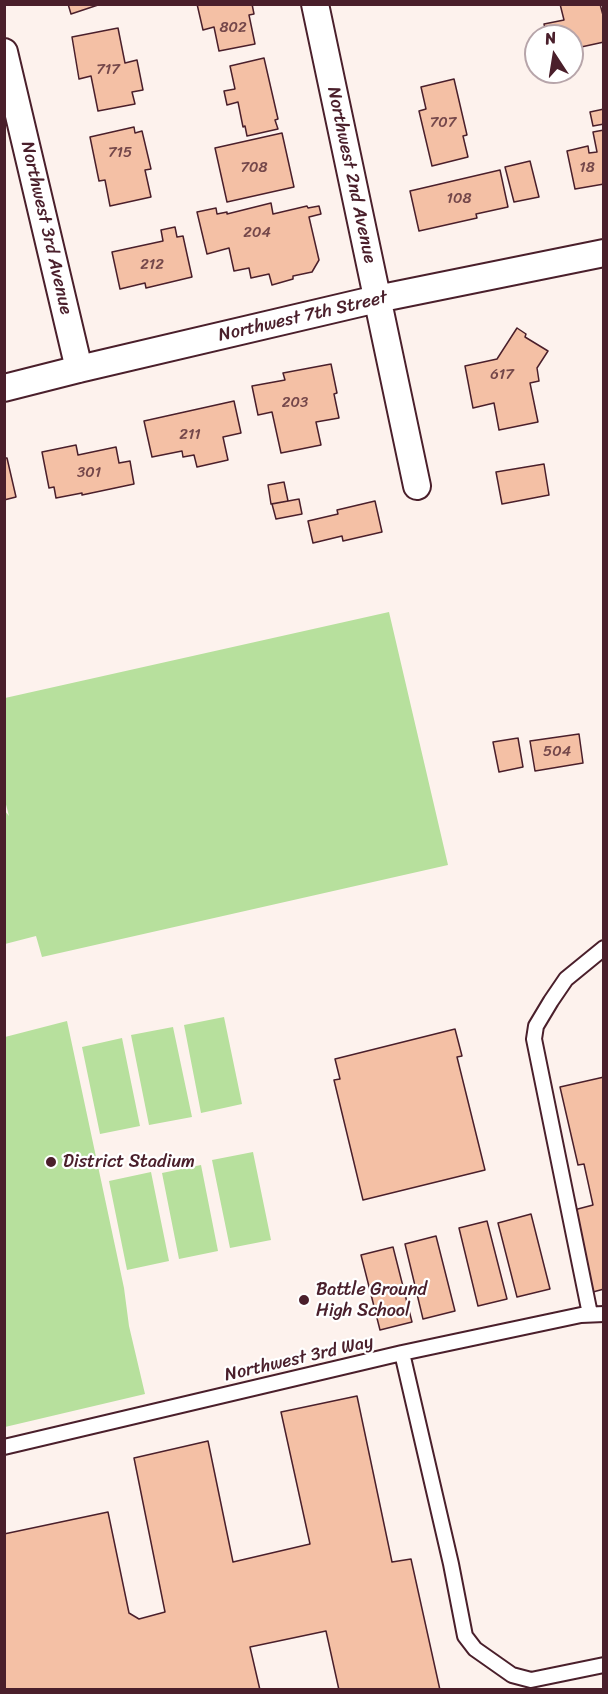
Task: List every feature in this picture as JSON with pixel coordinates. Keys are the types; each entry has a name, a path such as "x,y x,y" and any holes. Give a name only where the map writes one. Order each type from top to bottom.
{"street":[{"name":"Northwest 2nd Avenue","path":"315,4 417,486"},
{"name":"Northwest 3rd Avenue","path":"4,52 79,369"},
{"name":"Northwest 7th Street","path":"4,388 377,299 603,253"}],"lane":[{"path":"596,1314 534,1039 536,1026 566,979 603,948"},
{"name":"Northwest 3rd Way","path":"4,1447 402,1353 596,1314"},
{"path":"402,1353 446,1540 465,1636 475,1649 512,1675 531,1680 603,1665"}],"green space":[{"path":"389,612 448,865 42,957 36,936 5,944 5,811 9,816 4,797 5,698"},
{"path":"224,1017 242,1104 201,1113 184,1025"},
{"name":"District Stadium","path":"67,1021 145,1394 5,1427 5,1037"},
{"path":"173,1027 192,1117 149,1125 131,1035"},
{"path":"122,1038 140,1126 100,1134 82,1047"},
{"path":"253,1152 271,1240 230,1248 212,1160"},
{"path":"201,1165 218,1251 179,1259 162,1173"},
{"path":"151,1172 169,1261 127,1270 109,1181"}],"building":[{"path":"68,4 101,4 71,14"},
{"path":"197,4 252,4 254,14 249,15 255,44 219,51 214,27 203,30"},
{"path":"560,4 600,4 604,19 604,42 584,46 584,24 544,24 564,20"},
{"path":"118,28 125,63 137,60 143,90 132,92 135,104 98,111 91,76 79,79 72,37"},
{"path":"264,58 278,119 275,120 278,129 247,136 238,102 227,105 224,91 235,89 230,66"},
{"path":"454,79 467,135 463,136 468,157 432,166 419,111 426,109 421,87"},
{"path":"604,109 604,124 593,126 590,112"},
{"path":"134,127 135,133 142,131 151,169 145,170 151,197 110,206 105,180 99,181 90,137"},
{"path":"604,130 604,184 575,189 567,151 588,146 589,153 597,152 593,132"},
{"path":"282,133 294,187 227,202 215,148"},
{"path":"530,161 539,197 514,202 505,167"},
{"path":"500,170 508,207 476,214 477,218 419,231 410,191"},
{"path":"271,203 273,214 307,206 308,208 319,206 321,214 309,217 319,260 312,272 293,276 293,279 272,285 269,274 251,278 249,268 234,271 229,248 207,254 197,212 216,208 217,214 227,212 227,214"},
{"path":"175,227 177,237 183,236 192,277 146,288 145,283 120,289 112,252 163,241 161,230"},
{"path":"517,328 526,334 525,337 548,351 537,368 539,381 530,383 538,422 499,430 494,403 473,408 465,366 497,359"},
{"path":"331,364 339,418 316,422 321,445 281,453 272,412 258,415 252,386 285,380 283,373"},
{"path":"234,401 241,433 223,437 228,460 197,467 194,455 183,457 182,451 152,457 144,421"},
{"path":"76,445 78,455 116,447 119,463 130,461 134,484 56,498 54,487 49,488 42,452"},
{"path":"4,458 7,458 16,497 4,500"},
{"path":"544,464 549,495 502,504 496,472"},
{"path":"284,482 288,501 271,504 268,485"},
{"path":"299,499 302,514 276,519 272,504"},
{"path":"375,501 382,532 343,541 342,536 313,543 308,521 338,514 337,510"},
{"path":"579,734 583,763 535,771 530,741"},
{"path":"518,738 523,767 499,772 493,742"},
{"path":"455,1029 462,1056 457,1057 485,1170 363,1200 334,1080 340,1079 335,1059"},
{"path":"604,1077 604,1289 593,1292 574,1210 593,1205 584,1164 578,1165 560,1087"},
{"path":"531,1214 550,1289 517,1297 498,1223"},
{"path":"487,1221 507,1299 478,1306 459,1228"},
{"path":"436,1236 455,1311 423,1319 405,1244"},
{"path":"393,1247 412,1322 380,1330 361,1255"},
{"path":"357,1396 392,1562 411,1559 440,1690 339,1690 326,1631 250,1647 260,1690 4,1690 4,1534 108,1512 129,1613 139,1619 165,1612 134,1458 208,1441 233,1562 310,1544 281,1412"}],"place":[{"name":"District Stadium","path":"51,1162"},
{"name":"Battle Ground High School","path":"304,1300"}]}
